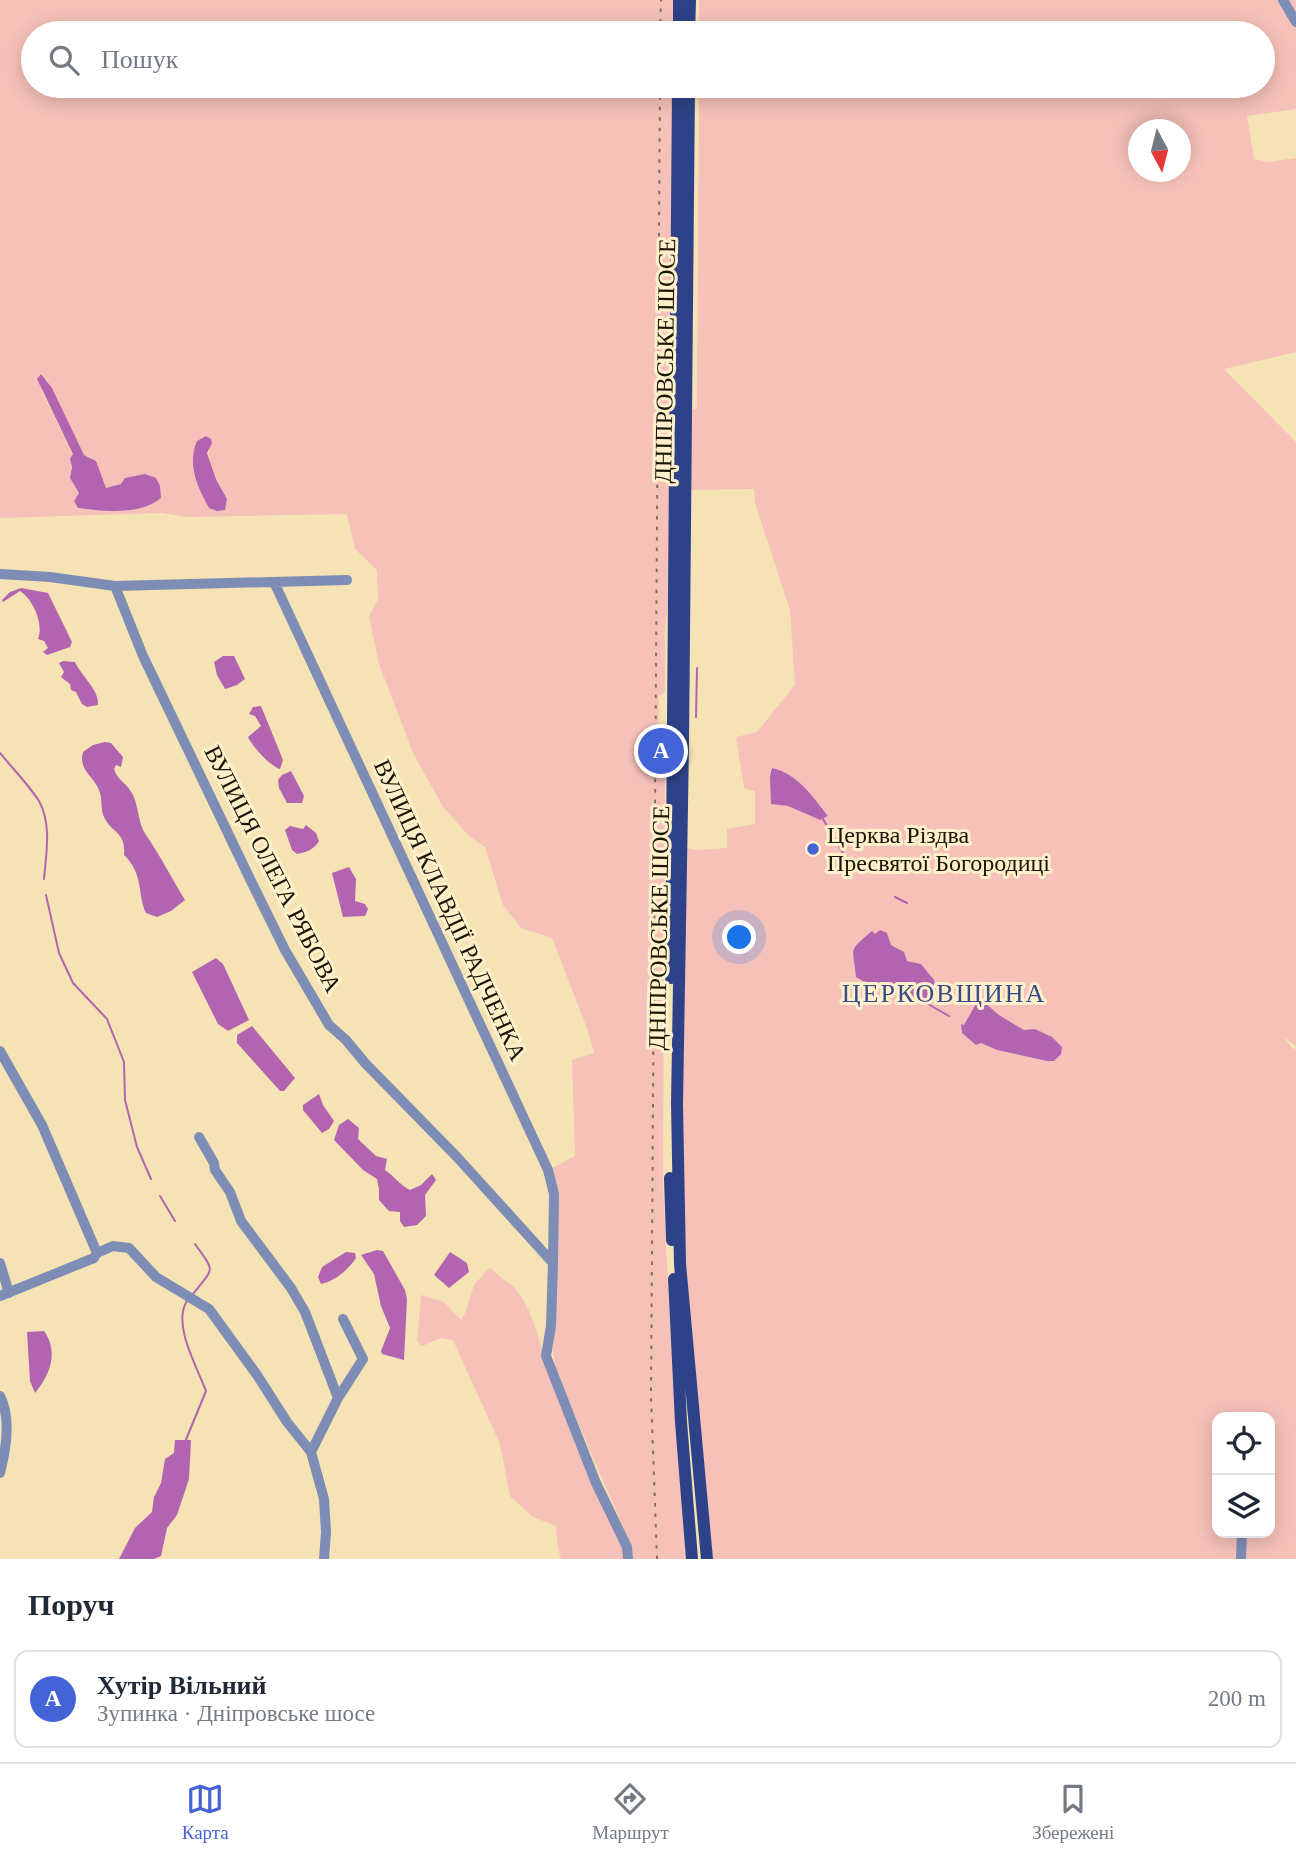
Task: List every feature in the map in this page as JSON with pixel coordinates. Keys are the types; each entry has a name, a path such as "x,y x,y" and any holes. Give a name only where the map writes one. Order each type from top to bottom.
{"main road":[{"path":"679,0 679,21"},
{"path":"689,21 690,0"},
{"name":"ДНІПРОВСЬКЕ ШОСЕ","path":"678,98 670,1213 681,1422 692,1559"},
{"name":"ДНІПРОВСЬКЕ ШОСЕ","path":"689,98 677,1104 680,1264 708,1559"}],"street":[{"path":"1283,0 1296,22"},
{"path":"0,574 50,577 115,586 347,580"},
{"name":"ВУЛИЦЯ КЛАВДІЇ РАДЧЕНКА","path":"274,582 548,1170 554,1194 551,1326 546,1356 596,1483 627,1547 628,1559"},
{"name":"ВУЛИЦЯ ОЛЕГА РЯБОВА","path":"115,586 143,656 261,901 309,994 329,1025 474,1174 553,1264"},
{"path":"0,1051 42,1125 97,1254"},
{"path":"199,1137 214,1163 215,1170 230,1192 241,1221 291,1288 305,1312 338,1398"},
{"path":"0,1263 5,1295 94,1258 113,1246 129,1248 156,1277 209,1309 287,1422 311,1452 324,1499 324,1559"},
{"path":"311,1452 338,1398 363,1359 343,1319"},
{"path":"0,1396 5,1405 6,1421 0,1473"},
{"path":"1241,1559 1242,1538"}],"shaded area":[{"path":"0,0 679,0 679,21 21,21 21,98 678,98 674,549 665,629 665,692 659,696 658,754 665,755 663,1187 687,1559 632,1559 632,1547 556,1372 553,1352 557,1263 552,1168 575,1156 572,1060 594,1053 552,938 521,928 503,905 485,847 469,836 443,807 413,753 379,664 369,617 378,599 377,570 355,549 347,514 188,517 162,513 0,518","holes":["46,378 84,455 91,457 106,488 122,484 161,498 143,508 132,510 78,508 79,493 70,478 73,454 41,390","211,439 209,447 216,477 227,499 209,508 194,473"]},
{"path":"699,0 1296,0 1296,109 1247,116 1254,159 1266,162 1296,158 1296,352 1224,369 1296,442 1296,1046 1283,1036 1292,1048 1296,1049 1296,1559 709,1559 680,1264 682,847 697,850 727,848 727,829 755,824 755,791 744,788 736,737 757,732 795,685 790,610 755,503 754,489 685,490 686,411 697,409 699,98 1275,98 1275,21 699,21","holes":["772,768 793,777 828,816 820,820 788,806 771,804","872,932 887,933 891,945 898,948 907,961 921,964 934,980 932,999 889,986 855,969 854,947","990,1007 1024,1030 1047,1061 997,1050 981,1043 961,1025"]},
{"path":"41,374 52,388 84,455 96,461 106,488 121,484 125,478 145,474 156,478 161,498 143,508 132,510 78,508 74,501 79,493 70,478 70,459 73,454 37,379"},
{"path":"206,436 212,443 207,453 216,479 227,499 225,510 209,508 195,475 194,450 197,441"},
{"path":"21,588 48,593 72,642 70,647 47,655 43,652 48,648 44,641 38,639 40,626 29,600 20,591 3,602 2,600 10,592"},
{"path":"223,656 234,656 245,679 225,689 217,675 214,662"},
{"path":"75,662 93,688 98,705 87,707 82,704 76,692 71,690 70,684 61,677 64,672 59,663"},
{"path":"261,706 283,760 280,769 262,756 248,737 261,726 255,716 249,714 253,707"},
{"path":"111,743 123,757 121,767 116,765 114,769 115,773 133,795 143,831 185,900 171,911 157,917 146,913 135,869 124,855 121,837 107,823 99,790 84,768 83,752 93,745"},
{"path":"772,768 797,780 828,816 820,820 788,806 771,804"},
{"path":"291,771 304,796 302,803 287,803 279,788 278,780"},
{"path":"306,825 316,833 319,841 312,849 297,854 292,850 285,830 290,826 303,829"},
{"path":"349,867 356,879 355,901 365,904 368,909 365,916 343,917 332,873"},
{"path":"880,930 887,933 891,945 904,952 907,961 921,964 934,980 937,993 932,999 914,1002 905,996 904,990 856,977 853,954 855,947 872,931 875,934"},
{"path":"216,958 223,964 249,1020 228,1031 218,1024 192,972"},
{"path":"977,1002 984,1002 1024,1030 1035,1029 1052,1037 1062,1047 1061,1054 1054,1061 1047,1061 997,1050 981,1043 976,1045 962,1033 961,1024 964,1025"},
{"path":"252,1026 295,1078 284,1091 280,1091 237,1043 237,1035"},
{"path":"319,1094 334,1121 329,1129 322,1133 303,1110 303,1105"},
{"path":"348,1119 359,1128 358,1139 376,1156 387,1159 385,1170 407,1188 410,1190 421,1185 432,1174 436,1180 425,1195 426,1216 417,1225 404,1227 400,1221 400,1212 389,1211 379,1200 377,1179 363,1170 334,1140 339,1125"},
{"path":"383,1251 405,1290 407,1299 404,1360 382,1354 381,1351 390,1328 381,1306 374,1274 361,1255"},
{"path":"346,1252 355,1253 353,1262 336,1278 321,1284 318,1277 322,1267"},
{"path":"450,1252 467,1263 469,1272 449,1288 434,1275"},
{"path":"490,1267 517,1291 527,1306 542,1349 624,1547 625,1559 561,1559 556,1526 533,1517 510,1496 500,1444 453,1340 441,1338 422,1346 417,1341 421,1295 444,1302 461,1320 474,1285"},
{"path":"44,1331 51,1347 51,1363 45,1379 35,1393 30,1381 27,1332"},
{"path":"175,1440 191,1440 189,1479 177,1515 167,1528 161,1556 154,1559 119,1559 135,1528 152,1512 165,1459 174,1453"}],"waterway":[{"path":"696,717 697,668"},
{"path":"0,753 30,789 43,810 47,840 44,879"},
{"path":"823,819 849,863"},
{"path":"46,895 59,953 73,983 107,1019 124,1062 125,1100 137,1147 151,1179"},
{"path":"895,897 907,903"},
{"path":"921,1000 949,1016"},
{"path":"160,1196 175,1221"},
{"path":"193,1294 210,1270 195,1244"},
{"path":"185,1442 206,1391 184,1333 183,1310 187,1301"}],"railway":[{"path":"660,21 661,0"},
{"path":"657,1559 651,1395 660,98"}],"place":[{"name":"Хутір Вільний","path":"661,751"},
{"name":"Церква Різдва Пресвятої Богородиці","path":"813,849"}],"district":[{"name":"ЦЕРКОВЩИНА","path":"944,993"}]}
